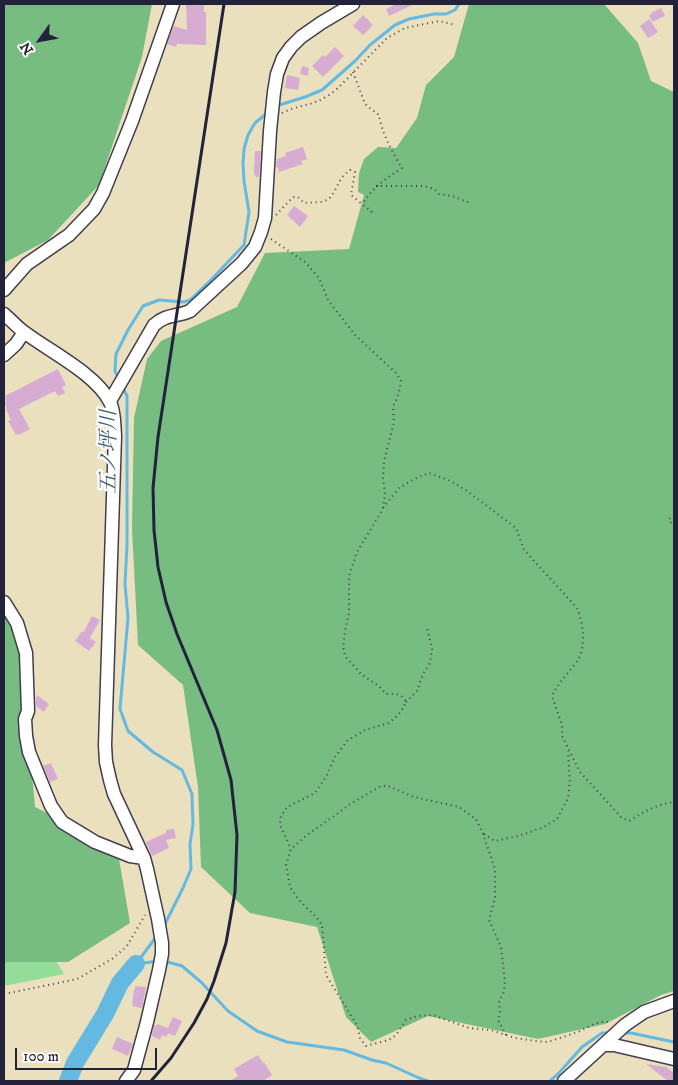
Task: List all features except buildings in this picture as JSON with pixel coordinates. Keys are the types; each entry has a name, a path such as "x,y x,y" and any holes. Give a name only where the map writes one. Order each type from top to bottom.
{"street":[{"path":"4,290 27,264 69,235 94,208 103,193 132,120 173,4"},
{"path":"126,1081 134,1070 147,1022 162,949 158,919 144,858 114,794 105,754 115,436 113,398 154,325 160,319 190,311 242,263 255,247 265,218 276,74 283,58 301,37 320,23 353,4"},
{"path":"4,314 24,332 85,374 101,390 113,398"},
{"path":"4,355 16,344 24,332"},
{"path":"4,602 17,623 26,653 28,711 25,719 26,736 29,752 51,806 62,822 95,842 130,856 144,858"},
{"path":"564,1081 625,1025 644,1012 674,1001"},
{"path":"605,1045 614,1045 674,1059"}],"path":[{"path":"271,122 288,110 317,102 332,93 387,38 405,28 439,20 456,25"},
{"path":"353,72 365,104 379,115 395,158 402,168 376,186 362,204"},
{"path":"272,220 292,197 298,197 304,204 322,202 329,199 342,178 350,170 355,172 352,195 373,213"},
{"path":"376,186 424,186 434,189 439,194 452,196 470,203"},
{"path":"261,232 305,262 319,278 328,300 355,335 396,373 401,382 393,407 394,422 384,461 383,478 385,494 383,509"},
{"path":"406,702 403,696 386,694 380,687 361,674 346,656 344,647 349,613 349,576 357,552 383,509 399,488 429,473 451,481 467,491 516,528 524,550 577,608 581,618 583,648 576,663 558,684 552,696 562,725 562,736 580,772 621,817 629,821 649,809 674,802"},
{"path":"674,515 669,519 674,526"},
{"path":"292,849 280,825 281,816 288,807 315,792 326,777 335,757 347,741 365,730 389,724 401,712 406,702 416,691 423,674 430,664 432,649 428,628"},
{"path":"483,834 495,841 542,828 557,819 568,798 570,782 568,749"},
{"path":"506,1035 498,1020 500,1012 499,1001 504,992 505,981 501,946 489,920 495,898 495,869 476,819 459,806 414,797 388,786 381,786 350,804 307,835 292,849 286,865 290,887 298,899 322,925 326,975 357,1025 360,1038 366,1046 388,1040 396,1035 406,1020 417,1016 433,1015 469,1028 491,1030 506,1035 515,1038 548,1042 602,1022 614,1022 625,1025"},
{"path":"4,994 84,975 112,959 127,946 145,916"}],"green space":[{"path":"4,4 152,4 142,57 99,185 48,240 4,263"},
{"path":"469,4 604,4 638,43 651,81 674,92 674,991 661,995 605,1024 538,1039 428,1016 371,1042 346,1017 317,927 250,913 201,867 198,787 183,685 138,645 132,529 134,418 147,359 161,341 237,307 265,253 349,249 364,195 358,192 359,173 364,159 378,147 396,148 417,118 426,85 454,57"},
{"path":"4,611 14,626 21,655 35,807 117,847 130,923 68,962 4,963"},
{"path":"4,876 64,974 4,986"}],"waterway":[{"name":"五ノ坪川","path":"276,106 322,90 370,45 395,25 409,19 434,14 446,14 455,10 459,4"},
{"name":"五ノ坪川","path":"119,380 115,371 116,354 143,306 159,300 184,302 190,300 244,245 249,212 244,181 244,149 248,135 255,123 267,113"},
{"name":"五ノ坪川","path":"123,388 127,396 127,545 125,584 128,618 120,709 128,731 153,752 182,770 192,794 191,869 163,928"},
{"name":"五ノ坪川","path":"136,964 156,937"},
{"path":"137,964 158,961"},
{"path":"164,961 182,966 201,982 228,1011 257,1031 287,1042 344,1050 386,1063 428,1081"},
{"path":"68,1081 75,1063 105,1014 120,983 136,964"},
{"path":"550,1081 582,1047 602,1033 610,1033"},
{"path":"623,1033 674,1042"}],"railway":[{"path":"151,1081 171,1058 207,999 226,943 235,892 237,835 231,780 217,730 177,634 166,602 158,567 154,530 153,488 158,437 224,4"}]}
